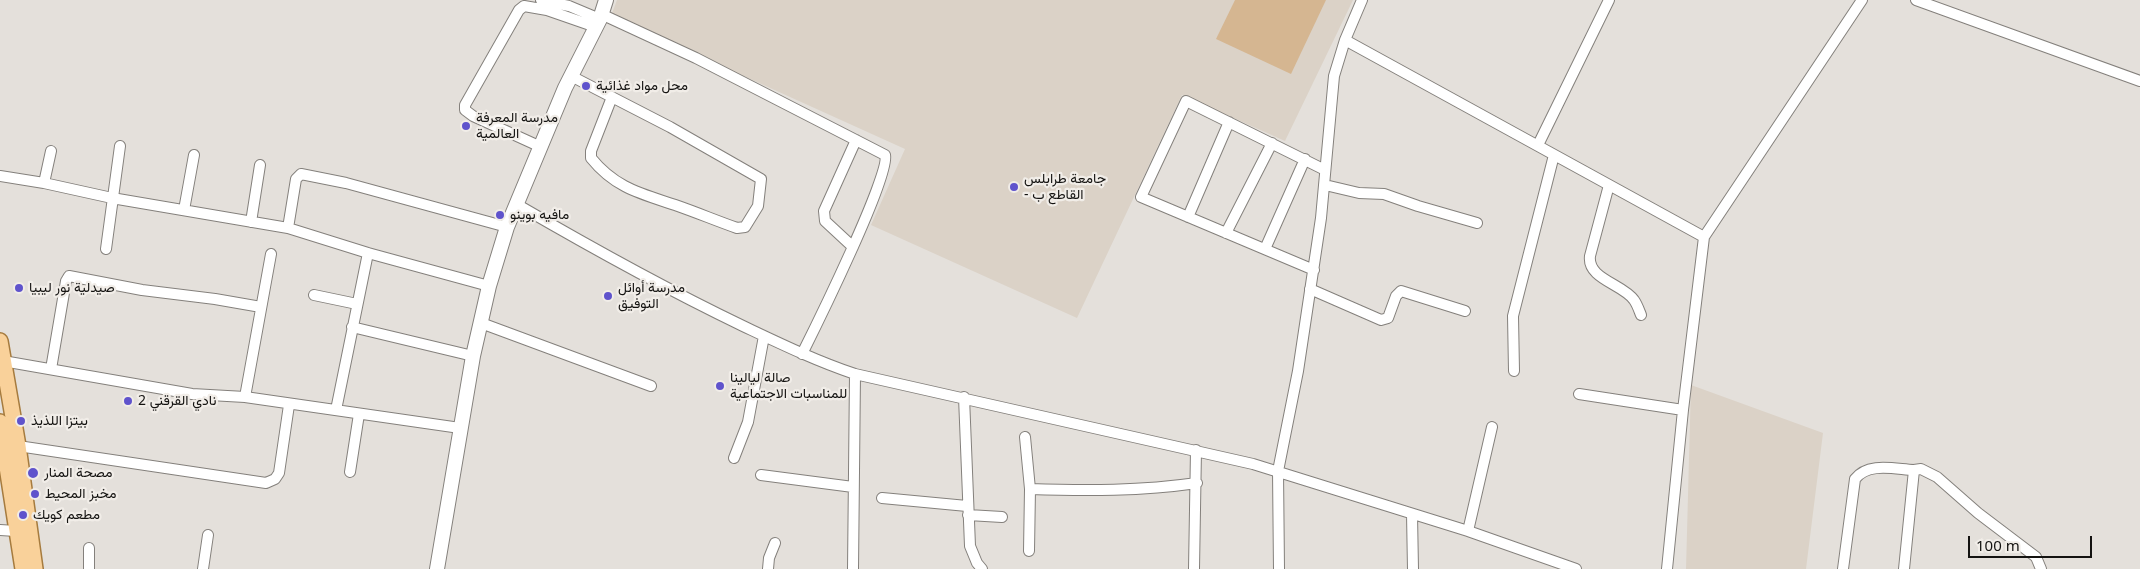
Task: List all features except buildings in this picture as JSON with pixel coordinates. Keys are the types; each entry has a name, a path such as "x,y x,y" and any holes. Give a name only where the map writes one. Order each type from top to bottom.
{"main road":[{"path":"0,341 18,446 35,569"},
{"path":"0,422 3,457 23,569"}],"street":[{"path":"541,0 569,6 599,20 696,58 882,153 886,161 853,247 802,354"},
{"path":"436,569 473,356 489,286 507,227 518,205 571,76 599,20 606,0"},
{"path":"1279,569 1278,471 1293,399 1314,270 1325,185 1334,76 1345,40 1362,0"},
{"path":"1538,146 1609,0"},
{"path":"1667,569 1683,410 1704,237 1862,0"},
{"path":"1917,0 2140,81"},
{"path":"542,147 473,116 465,110 465,105 519,10 524,6 599,20"},
{"path":"1345,40 1704,237"},
{"path":"571,76 612,97 761,179 758,206 745,227 737,228 641,195 616,182 598,168 591,158 591,152 612,97"},
{"path":"1314,270 1140,197 1186,101 1325,170"},
{"path":"1188,217 1229,122"},
{"path":"853,247 825,221 824,211 856,140"},
{"path":"1226,233 1272,143"},
{"path":"106,249 120,146"},
{"path":"44,183 51,151"},
{"path":"184,210 194,155"},
{"path":"1514,371 1513,316 1554,155"},
{"path":"1265,250 1305,159"},
{"path":"251,222 260,166"},
{"path":"288,228 296,179 301,174 346,183 507,227"},
{"path":"0,176 44,183 112,198 288,228 368,253 489,286"},
{"path":"1325,185 1359,193 1384,194 1477,223"},
{"path":"1609,185 1590,256 1590,264 1599,274 1626,292 1634,300 1640,315"},
{"path":"518,205 629,269 802,354 855,374 1196,450 1278,471 1468,531 1576,569"},
{"path":"336,410 368,253"},
{"path":"246,397 271,254"},
{"path":"51,368 66,281 69,276 142,290 261,307"},
{"path":"1310,289 1381,320 1388,318 1396,296 1400,291 1465,311"},
{"path":"314,295 357,304"},
{"path":"481,323 652,386"},
{"path":"352,327 473,356"},
{"path":"734,458 748,422 764,336"},
{"path":"4,361 192,394 246,397 289,405 460,428"},
{"path":"853,569 855,374"},
{"path":"1579,394 1683,410"},
{"path":"964,397 968,452 970,546 977,563 982,569"},
{"path":"18,446 266,483 278,476 289,405"},
{"path":"350,472 359,414"},
{"path":"1468,531 1492,427"},
{"path":"1025,437 1030,489 1028,551"},
{"path":"1194,569 1197,483 1196,450"},
{"path":"1843,569 1854,478 1861,471 1868,468 1921,469 1937,477 1978,513 2036,556 2041,569"},
{"path":"1904,569 1914,470"},
{"path":"761,475 853,487"},
{"path":"1030,489 1117,491 1197,483"},
{"path":"882,498 1002,517"},
{"path":"1412,514 1413,569"},
{"path":"0,530 16,531"},
{"path":"203,569 208,536"},
{"path":"768,569 769,558 775,543"},
{"path":"89,548 89,569"}],"shaded area":[{"name":"جامعة طرابلس - القاطع ب","path":"617,0 1353,0 1285,141 1182,95 1077,318 871,225 905,149 611,16"},
{"path":"1235,0 1326,0 1291,74 1216,39"},
{"path":"1691,385 1823,433 1806,569 1686,569"}],"place":[{"name":"محل مواد غذائية","path":"586,86"},
{"name":"مدرسة المعرفة العالمية","path":"466,126"},
{"name":"جامعة طرابلس - القاطع ب","path":"1014,187"},
{"name":"مافيه بوينو","path":"500,215"},
{"name":"صيدلية نور ليبيا","path":"19,288"},
{"name":"مدرسة أوائل التوفيق","path":"608,296"},
{"name":"صالة ليالينا للمناسبات الاجتماعية","path":"720,386"},
{"name":"نادي القرقني 2","path":"128,401"},
{"name":"بيتزا اللذيذ","path":"21,421"},
{"name":"مصحة المنار","path":"33,473"},
{"name":"مخبز المحيط","path":"35,494"},
{"name":"مطعم كويك","path":"23,515"}]}
